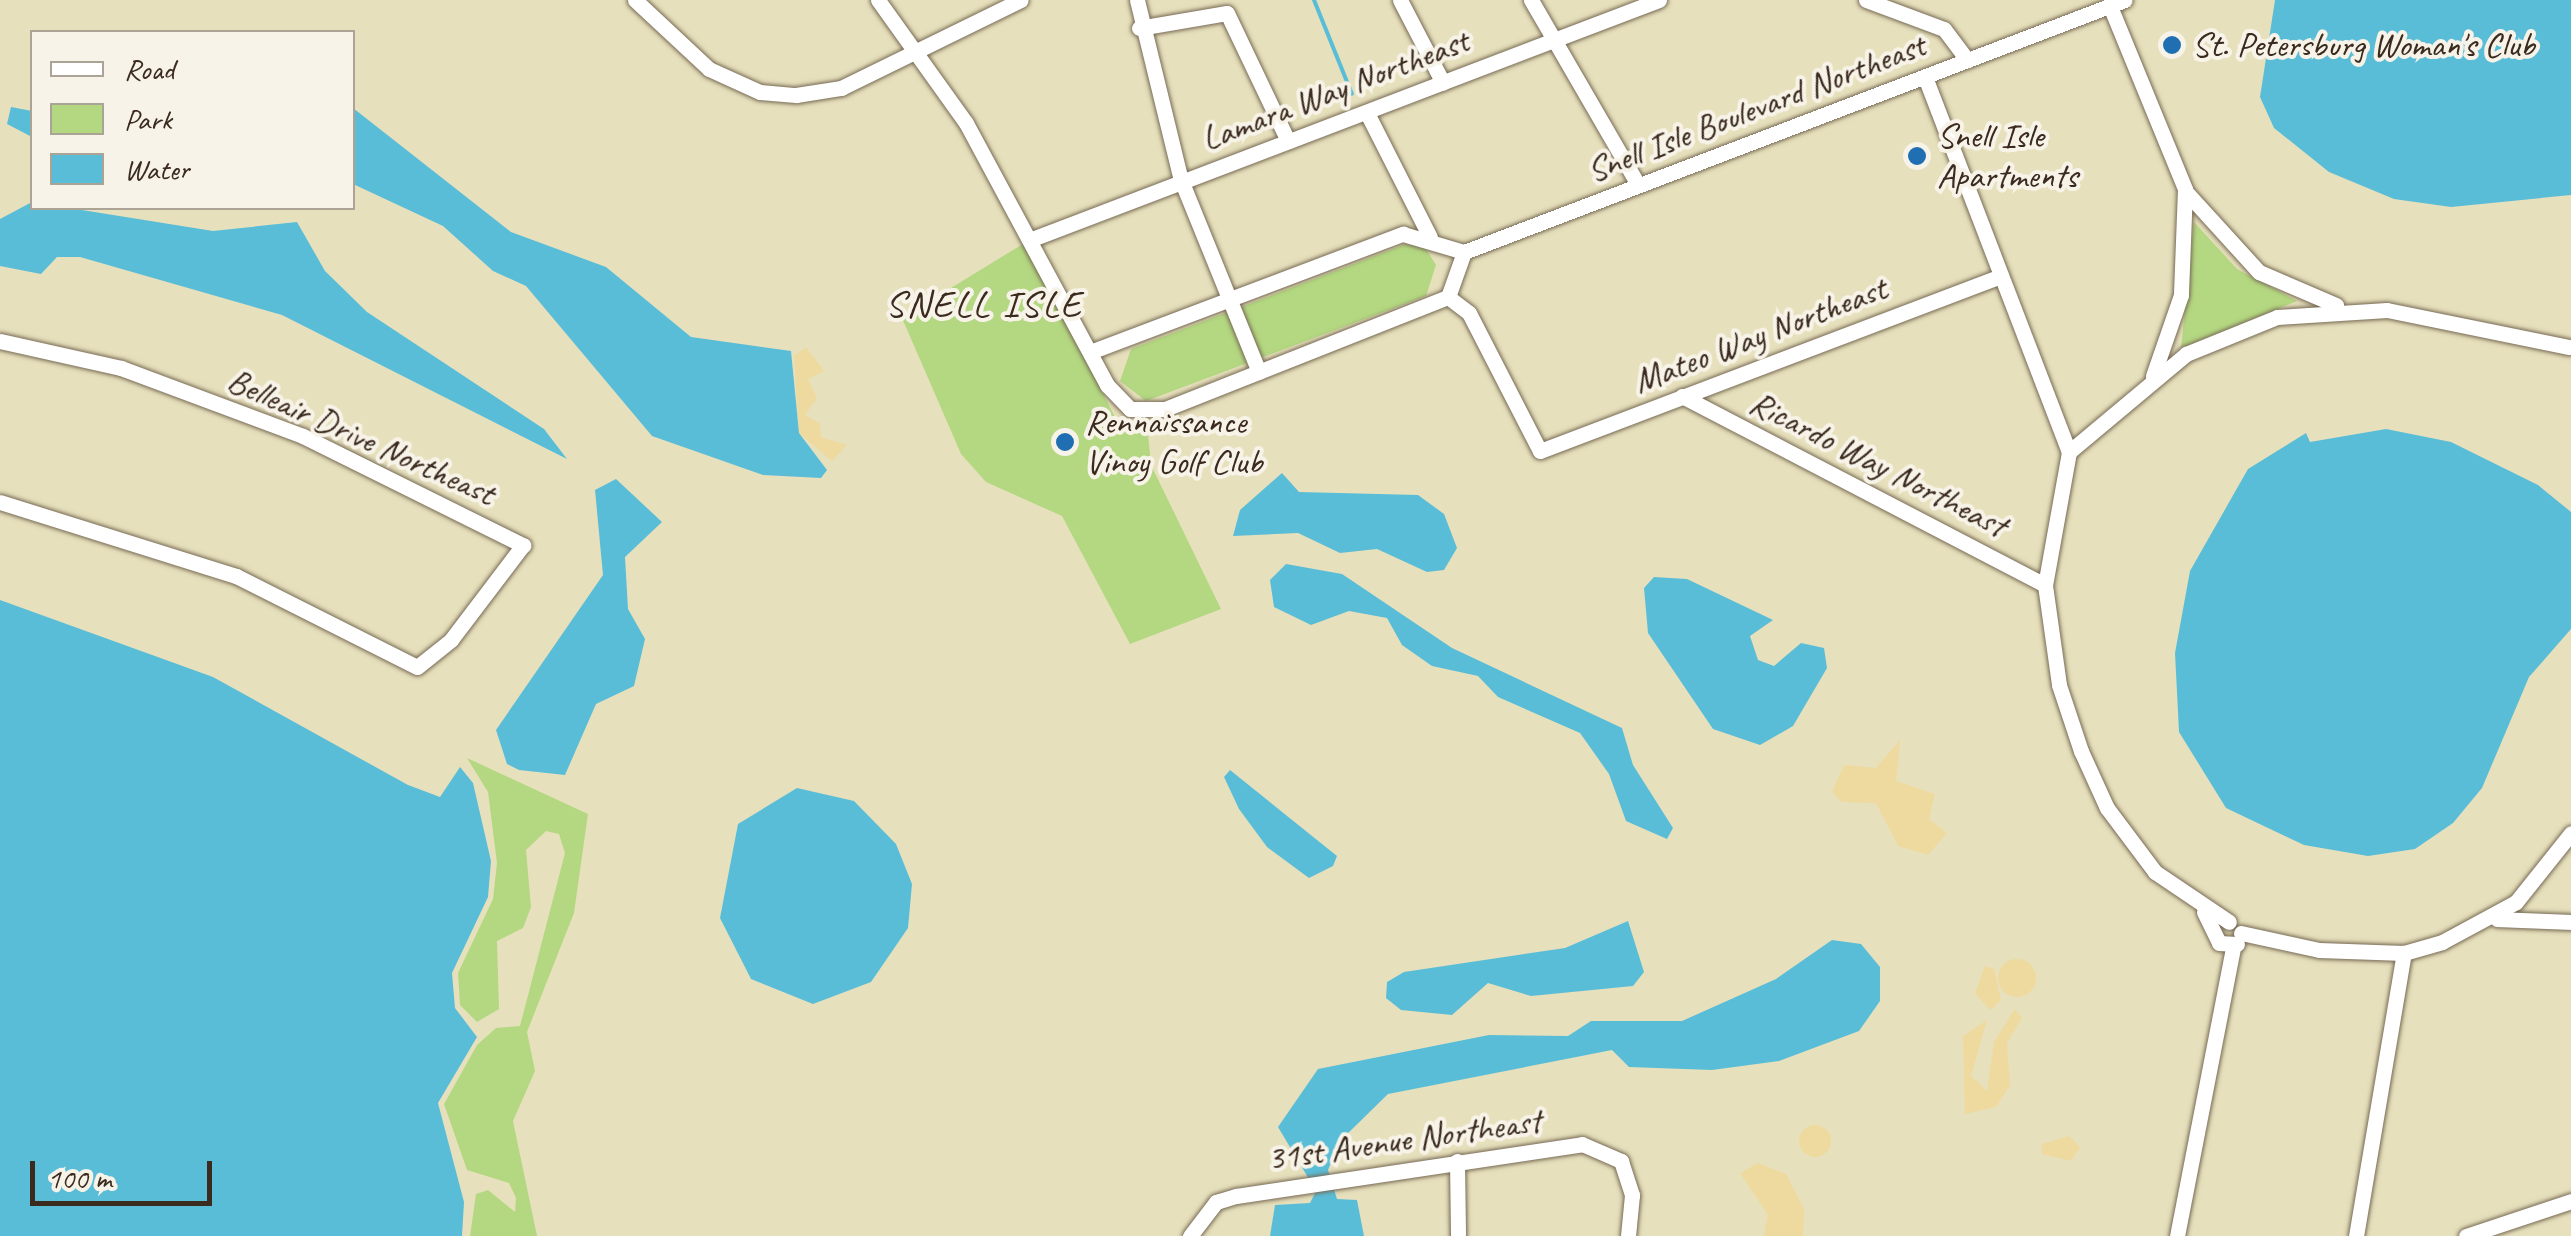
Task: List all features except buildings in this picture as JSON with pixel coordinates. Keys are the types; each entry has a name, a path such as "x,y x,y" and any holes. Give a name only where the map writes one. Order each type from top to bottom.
{"street":[{"path":"635,0 695,58 760,92 841,88 1021,0"},
{"path":"878,0 918,51 1032,239 1090,352 1120,401 1140,412 1259,372 1448,297 1464,252 1430,237 1385,239 1090,352"},
{"path":"1137,0 1139,28 1181,180 1259,372"},
{"path":"1400,0 1442,83"},
{"path":"1531,0 1637,184"},
{"name":"Lamara Way Northeast","path":"1032,239 1660,0"},
{"path":"1866,0 1944,29 1967,60"},
{"path":"2118,3 2185,189 2259,272 2351,309 2570,348"},
{"name":"Snell Isle Boulevard Northeast","path":"1464,252 2118,3"},
{"path":"1139,28 1227,12 1288,141"},
{"path":"1925,77 2069,452 2045,585 2059,686 2107,808 2154,872 2202,908 2228,935 2404,954 2493,920 2571,922"},
{"path":"1367,113 1430,237"},
{"path":"2153,376 2181,295 2185,189"},
{"name":"Mateo Way Northeast","path":"1448,297 1469,313 1540,451 2001,276"},
{"path":"2069,452 2090,442 2153,376 2256,322 2351,309"},
{"name":"Belleair Drive Northeast","path":"0,341 120,368 302,436 523,544 451,640 416,666 236,576 0,502"},
{"name":"Ricardo Way Northeast","path":"1682,396 2045,585"},
{"path":"2493,920 2571,833"},
{"path":"2176,1236 2228,935"},
{"path":"2356,1236 2404,954"},
{"name":"31st Avenue Northeast","path":"1190,1236 1216,1202 1292,1185 1582,1144 1613,1153 1628,1179 1628,1236"},
{"path":"1457,1161 1458,1236"},
{"path":"2466,1236 2571,1199"}],"green space":[{"path":"2194,222 2237,269 2297,301 2181,348"},
{"path":"1026,242 1121,429 1147,424 1151,465 1221,609 1130,644 1062,516 986,482 961,454 902,318"},
{"path":"1406,244 1426,249 1436,265 1426,296 1146,401 1120,381 1131,349"},
{"path":"467,758 588,814 574,913 527,1032 535,1071 513,1121 537,1236 470,1236 476,1194 488,1190 515,1212 516,1198 509,1183 467,1170 444,1104 477,1045 496,1028 520,1026 565,853 559,834 546,831 526,850 531,907 523,928 497,941 499,1009 477,1022 460,1005 458,973 493,899 497,863 488,792"}],"sand":[{"path":"806,347 824,371 808,379 817,398 805,415 820,424 821,437 847,445 832,461 799,433 794,356"},
{"path":"1900,740 1896,781 1935,794 1929,819 1947,833 1928,855 1898,846 1876,803 1842,802 1832,792 1844,765 1876,768"},
{"path":"2017,959 2031,964 2036,978 2031,992 2017,997 2003,992 1998,978 2003,964"},
{"path":"1985,966 1994,969 2001,1000 1990,1010 1975,993"},
{"path":"2015,1009 2022,1018 2007,1043 2010,1085 1996,1107 1965,1114 1963,1036 1987,1020 1971,1076 1987,1091 1994,1042"},
{"path":"1815,1125 1826,1130 1831,1141 1826,1152 1815,1157 1804,1152 1799,1141 1804,1130"},
{"path":"2069,1136 2080,1147 2071,1161 2042,1154 2042,1144"},
{"path":"1758,1163 1786,1174 1804,1209 1803,1236 1764,1236 1768,1215 1740,1173"}],"water":[{"path":"2275,0 2571,0 2571,195 2451,207 2394,199 2329,172 2274,128 2260,97"},
{"path":"11,107 30,111 30,136 7,124"},
{"path":"355,110 511,232 606,267 691,337 791,351 799,433 827,470 821,478 763,475 652,436 526,286 493,271 443,226 355,185"},
{"path":"30,203 30,210 82,210 213,231 297,222 325,271 367,312 544,429 567,459 282,315 80,257 57,257 41,274 0,266 0,219"},
{"path":"2386,429 2451,442 2538,485 2571,512 2571,629 2529,677 2482,788 2453,823 2415,849 2368,856 2304,845 2226,808 2179,732 2175,653 2190,571 2248,469 2306,433 2310,442"},
{"path":"1282,473 1299,492 1418,495 1444,514 1457,548 1444,570 1427,572 1377,549 1340,553 1298,533 1233,536 1240,510"},
{"path":"616,479 662,522 625,557 628,609 645,639 634,686 596,704 565,775 519,770 507,764 496,730 603,575 595,490"},
{"path":"1286,564 1342,574 1452,648 1622,728 1633,765 1673,828 1667,839 1626,821 1609,774 1580,733 1498,697 1478,676 1432,666 1402,645 1387,618 1349,611 1311,625 1274,607 1270,580"},
{"path":"1654,577 1687,579 1773,620 1750,636 1758,660 1774,666 1801,643 1824,648 1827,668 1793,726 1760,745 1713,729 1648,633 1644,588"},
{"path":"0,600 213,677 408,785 440,797 460,767 473,783 491,861 488,897 452,973 455,1008 477,1037 438,1103 464,1202 462,1236 0,1236"},
{"path":"1230,770 1337,856 1333,866 1309,878 1267,847 1239,809 1224,777"},
{"path":"797,788 854,801 896,844 912,884 908,928 871,982 813,1004 751,979 720,918 738,824"},
{"path":"1628,921 1644,972 1633,986 1531,996 1488,983 1452,1015 1401,1010 1386,998 1387,982 1404,972 1565,948"},
{"path":"1832,940 1861,944 1880,967 1880,1001 1859,1031 1779,1061 1712,1070 1629,1067 1612,1050 1388,1094 1340,1141 1328,1170 1337,1199 1357,1200 1364,1236 1270,1236 1275,1205 1310,1203 1316,1191 1278,1127 1318,1069 1489,1035 1568,1036 1591,1021 1682,1021 1776,979"}],"waterway":[{"path":"1314,0 1352,94"}],"place":[{"name":"St. Petersburg Woman's Club","path":"2172,45"},
{"name":"Snell Isle Apartments","path":"1917,156"},
{"name":"Rennaissance Vinoy Golf Club","path":"1065,442"}],"district":[{"name":"SNELL ISLE","path":"984,304"}]}
